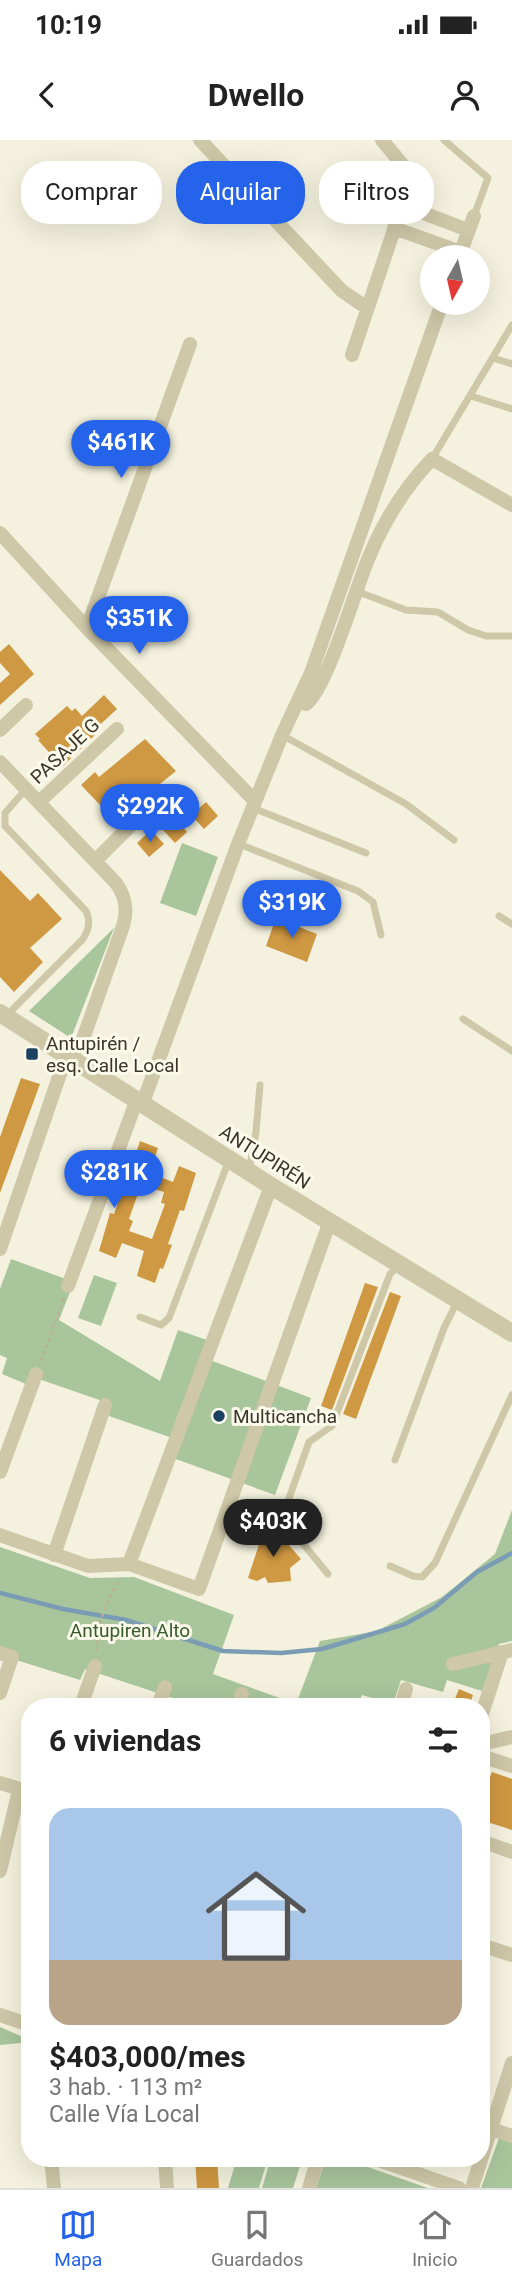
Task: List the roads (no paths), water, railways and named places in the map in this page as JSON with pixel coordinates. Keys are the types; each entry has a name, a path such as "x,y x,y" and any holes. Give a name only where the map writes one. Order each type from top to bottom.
{"street":[{"path":"200,140 342,291 367,308"},
{"path":"382,140 400,161"},
{"path":"463,245 474,216"},
{"path":"434,217 468,230"},
{"path":"352,355 395,224"},
{"path":"394,228 437,245"},
{"path":"68,1286 238,844 282,735 299,702 438,315"},
{"path":"87,628 190,344"},
{"path":"299,702 306,704 311,700 323,679 369,555 391,512 415,476 432,459 512,505"},
{"path":"0,533 254,804"},
{"path":"0,730 26,705"},
{"name":"PASAJE G","path":"38,802 117,729"},
{"path":"0,762 120,888 125,901 125,918 83,1039 61,1071 0,1249"},
{"path":"95,861 157,799 177,791"},
{"name":"ANTUPIRÉN","path":"3,1014 139,1104 512,1333"},
{"path":"129,1564 271,1186"},
{"path":"0,1535 88,1566 129,1564 199,1589 330,1221"},
{"path":"0,1472 36,1374"},
{"path":"54,1555 104,1405"},
{"path":"453,1664 507,1651"},
{"path":"488,1698 507,1651"},
{"path":"0,1653 12,1657 0,1693"},
{"path":"84,1698 95,1666"},
{"path":"161,1698 165,1686"},
{"path":"404,1698 407,1689"},
{"path":"490,1742 512,1737"},
{"path":"490,1759 512,1766"},
{"path":"0,1783 21,1790"},
{"path":"0,1871 21,1801"},
{"path":"490,1844 512,1852"},
{"path":"490,1948 512,1955"},
{"path":"0,2015 21,2022"},
{"path":"490,2132 512,2063"},
{"path":"491,2129 512,2136"},
{"path":"52,2167 54,2188"},
{"path":"165,2167 167,2188"},
{"path":"309,2188 315,2167"},
{"path":"411,2167 459,2188"},
{"path":"472,2188 479,2167"}],"lane":[{"path":"444,140 451,149 488,178 474,216"},
{"path":"432,459 512,325"},
{"path":"493,358 512,364"},
{"path":"471,396 512,409"},
{"path":"356,591 406,610 438,612 468,630 486,636 512,636"},
{"path":"282,735 406,804 454,840"},
{"path":"3,1014 82,940 89,923 86,911 5,826 5,813 26,789"},
{"path":"254,804 366,853"},
{"path":"238,844 358,891 373,902 381,936"},
{"path":"499,916 512,924"},
{"path":"463,1019 512,1051"},
{"path":"249,1172 260,1085"},
{"path":"140,1317 161,1325 169,1318 229,1160"},
{"path":"328,1574 282,1518 309,1442 332,1426 390,1274 400,1264"},
{"path":"395,1460 444,1328 458,1300"},
{"path":"390,1566 422,1577 435,1563 512,1395"}],"waterway":[{"path":"0,1593 63,1609 126,1620 223,1651 281,1653 322,1649 405,1624 434,1608 477,1572 512,1553"}],"place":[{"name":"Antupirén / esq. Calle Local","path":"32,1054"},
{"name":"Multicancha","path":"219,1416"}],"park label":[{"name":"Antupiren Alto","path":"130,1630"}]}
